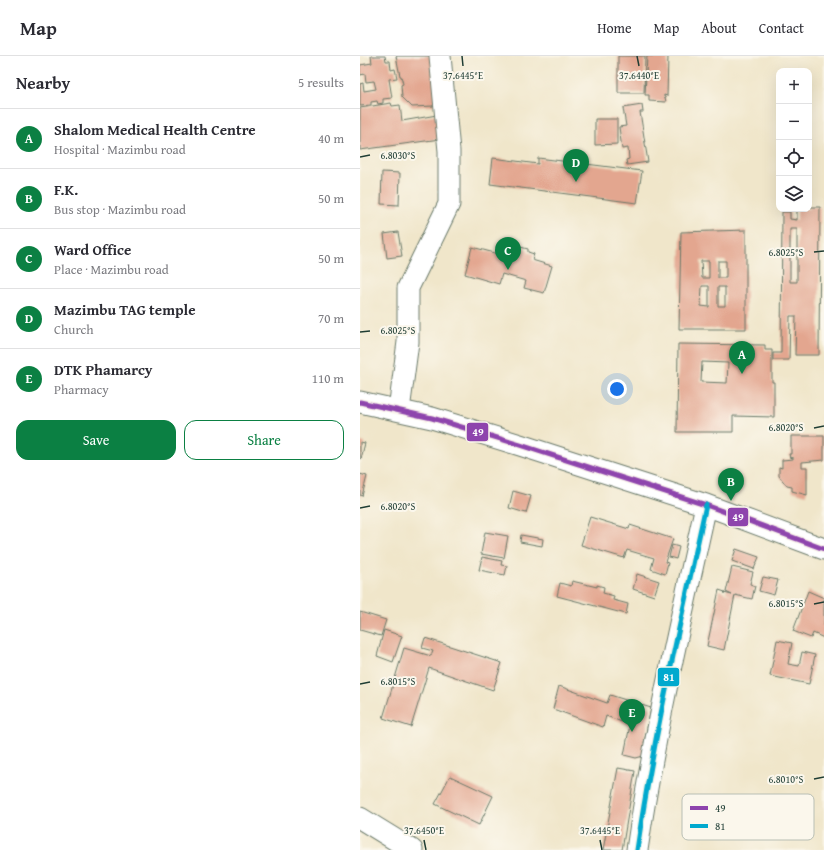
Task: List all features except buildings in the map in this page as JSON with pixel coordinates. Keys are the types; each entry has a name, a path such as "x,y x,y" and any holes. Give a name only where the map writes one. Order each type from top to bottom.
{"street":[{"path":"398,410 408,342 408,288 449,204 449,151 440,56"},
{"path":"360,402 432,418 706,505 824,549"},
{"path":"637,850 664,699 706,505"},
{"path":"360,818 412,850"}],"transit line":[{"name":"49","path":"360,402 432,418 520,445 706,505 824,549"},
{"name":"81","path":"637,850 651,763 706,505"}],"place":[{"name":"Mazimbu TAG temple","path":"576,182"},
{"name":"Ward Office","path":"508,270"},
{"name":"Shalom Medical Health Centre","path":"742,374"},
{"name":"F.K.","path":"731,501"},
{"name":"DTK Phamarcy","path":"632,732"}]}
